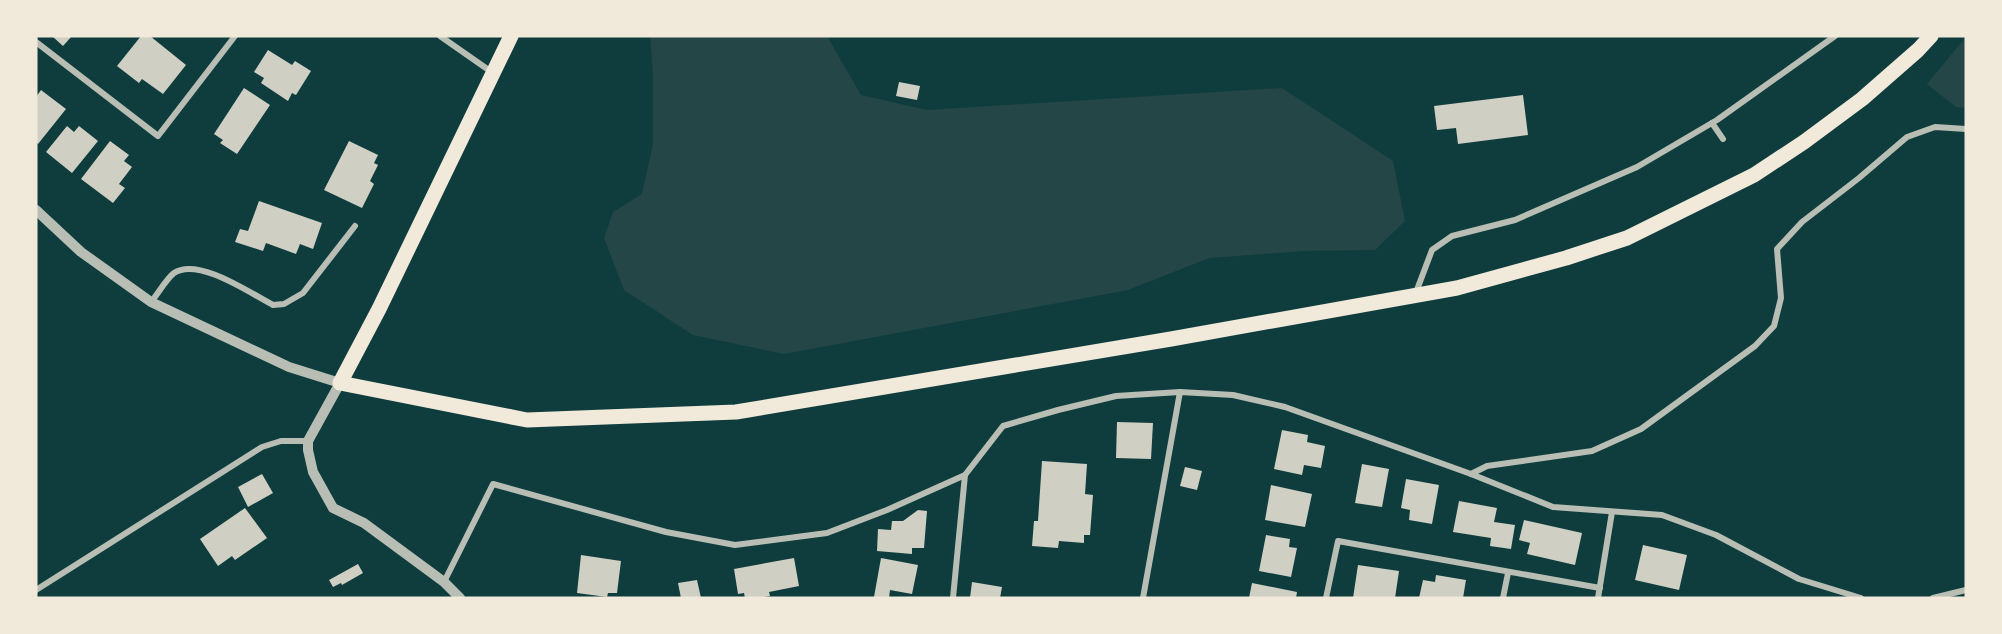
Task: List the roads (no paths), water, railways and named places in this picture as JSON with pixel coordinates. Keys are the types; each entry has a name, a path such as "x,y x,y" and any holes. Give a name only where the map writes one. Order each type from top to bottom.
{"main road":[{"path":"511,36 379,309 340,383 527,420 736,412 1457,288 1566,258 1627,238 1755,176 1862,99 1931,36"}],"street":[{"path":"36,42 158,136 235,36"},
{"path":"440,36 493,73"},
{"path":"1415,295 1432,250 1452,236 1515,220 1637,167 1712,123 1835,36"},
{"path":"1712,123 1723,140"},
{"path":"1471,474 1487,466 1592,451 1641,429 1755,346 1773,327 1781,298 1777,249 1802,222 1907,137 1935,127 1966,129"},
{"path":"36,210 81,252 151,302 289,367 340,383 308,441 314,472 333,507 364,524 444,582 460,598"},
{"path":"151,302 174,273 190,268 207,271 273,304 284,304 303,293 355,226"},
{"path":"1143,598 1180,393"},
{"path":"444,582 494,484 666,532 735,545 827,533 887,510 965,475 1003,426 1116,396 1180,393 1233,395 1285,407 1471,474 1553,507 1662,515 1716,535 1799,579 1861,598"},
{"path":"36,590 261,447 280,441 308,441"},
{"path":"953,598 965,475"},
{"path":"1598,598 1612,512"},
{"path":"1326,598 1338,541 1600,588"},
{"path":"1503,598 1508,573"},
{"path":"1933,598 1966,590"}]}
